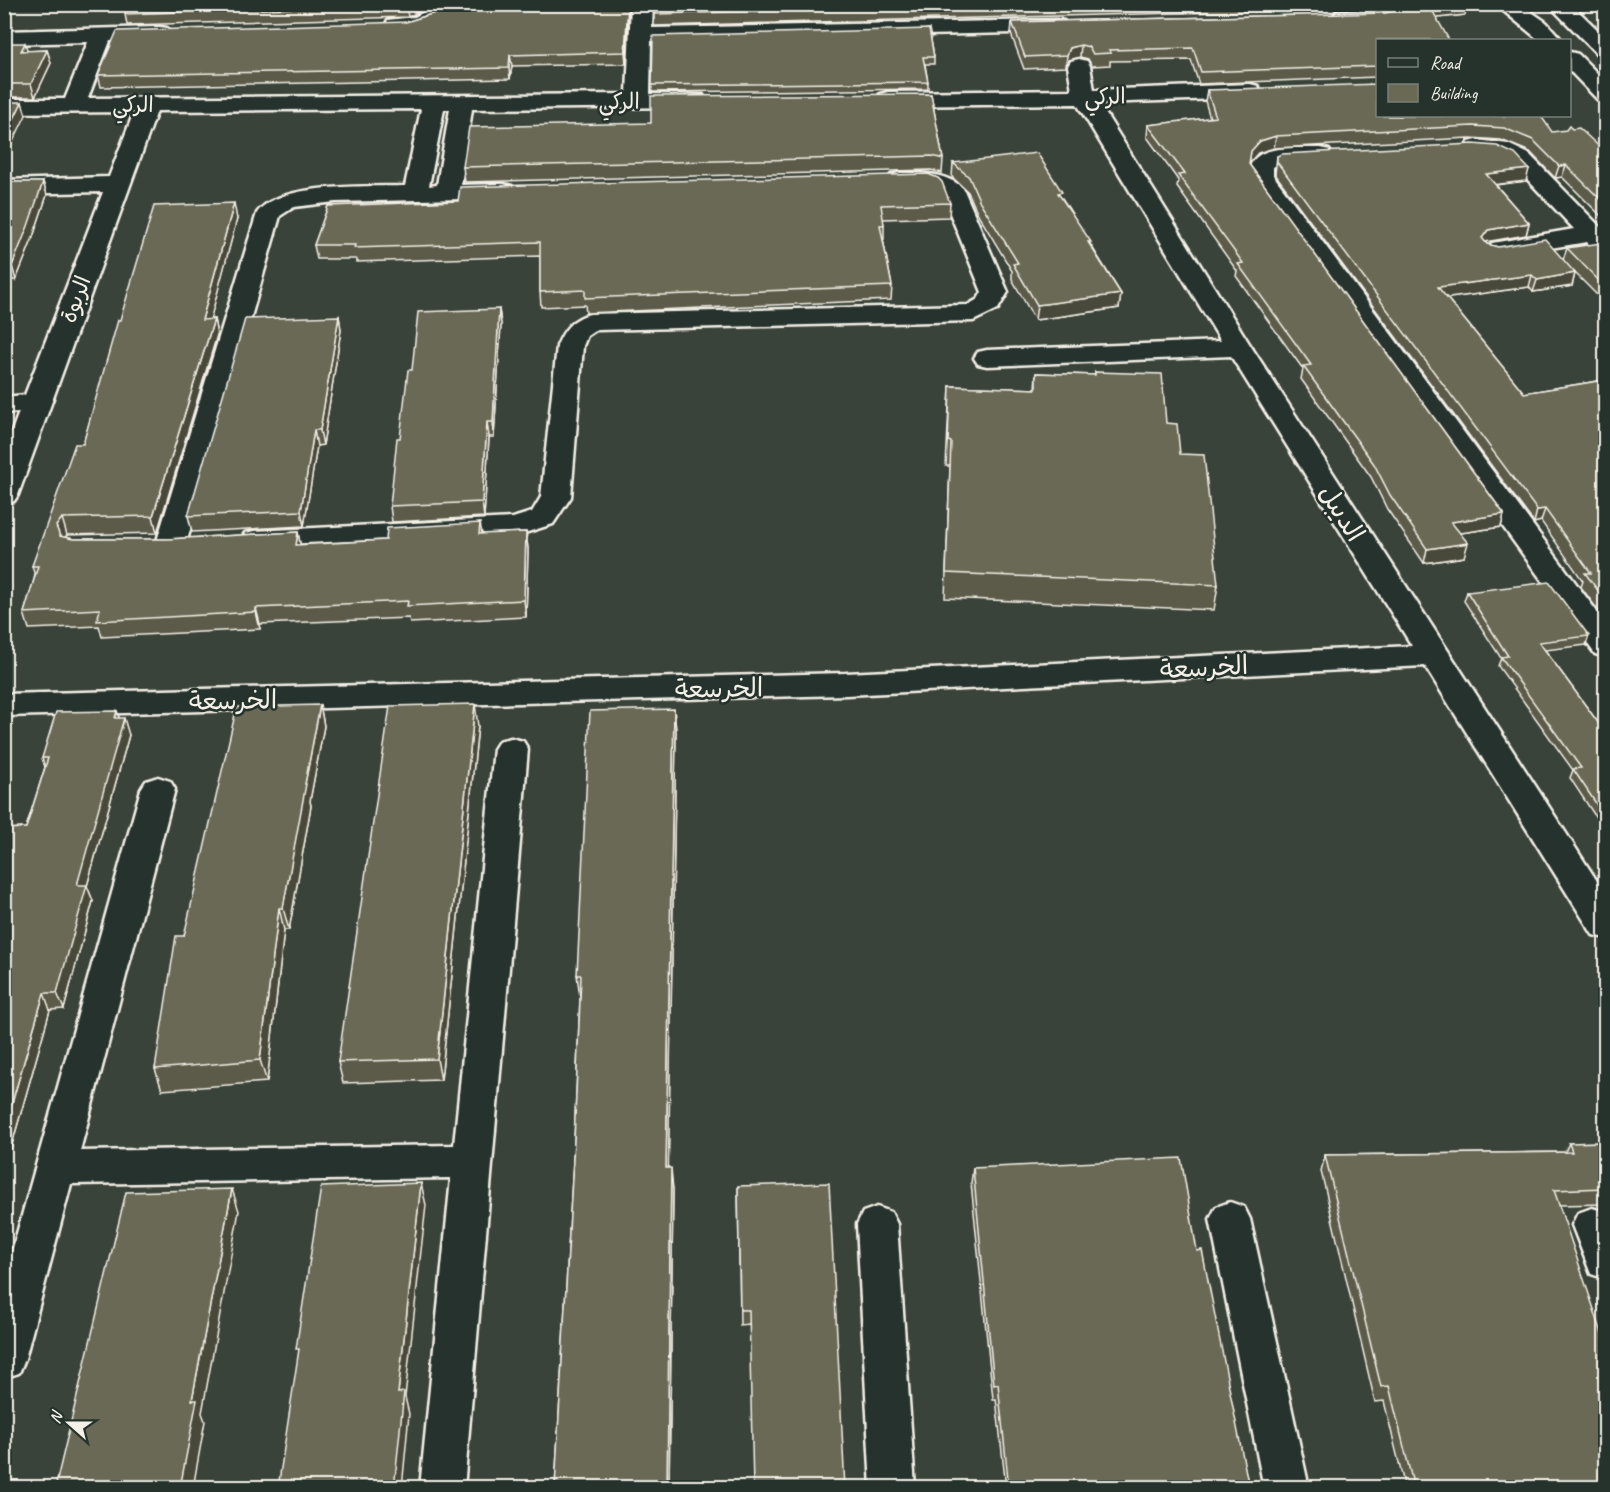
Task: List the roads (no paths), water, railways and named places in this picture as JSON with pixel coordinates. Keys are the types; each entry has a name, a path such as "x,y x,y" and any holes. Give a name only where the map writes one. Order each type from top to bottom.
{"street":[{"path":"373,26 421,22 433,16 440,9 440,4"},
{"path":"638,100 642,4"},
{"path":"1324,17 1382,16 1395,4"},
{"path":"1505,4 1545,34"},
{"path":"1531,4 1545,34"},
{"path":"1558,4 1605,50"},
{"path":"4,38 184,33"},
{"path":"642,34 1075,43 1084,97"},
{"path":"74,105 102,36"},
{"path":"1571,61 1605,95"},
{"path":"1571,89 1588,93 1605,103"},
{"name":"الركي","path":"861,99 1084,97 1272,90"},
{"name":"الديبل","path":"1084,97 1432,656 1605,925"},
{"name":"الركي","path":"4,106 720,100"},
{"path":"416,193 434,102"},
{"path":"448,192 462,103"},
{"name":"الربوة","path":"4,495 148,104"},
{"path":"1447,148 1500,149 1521,159 1599,241"},
{"path":"1343,153 1274,157 1261,164 1261,175 1605,648"},
{"path":"230,541 515,526 543,518 556,497 570,346 576,332 590,322 973,313 989,304 995,292 954,193 946,185 931,179 872,181"},
{"path":"4,187 119,184"},
{"path":"171,544 269,213 287,201 335,195 530,190"},
{"path":"1494,249 1599,241"},
{"path":"987,358 1239,348"},
{"path":"4,405 36,403"},
{"name":"الخرسعة","path":"4,705 846,684 1432,656"},
{"path":"442,1488 511,749"},
{"path":"4,1359 158,789"},
{"path":"55,1168 471,1161"},
{"path":"1230,1219 1287,1488"},
{"path":"877,1224 893,1488"},
{"path":"1592,1225 1605,1262"}]}
